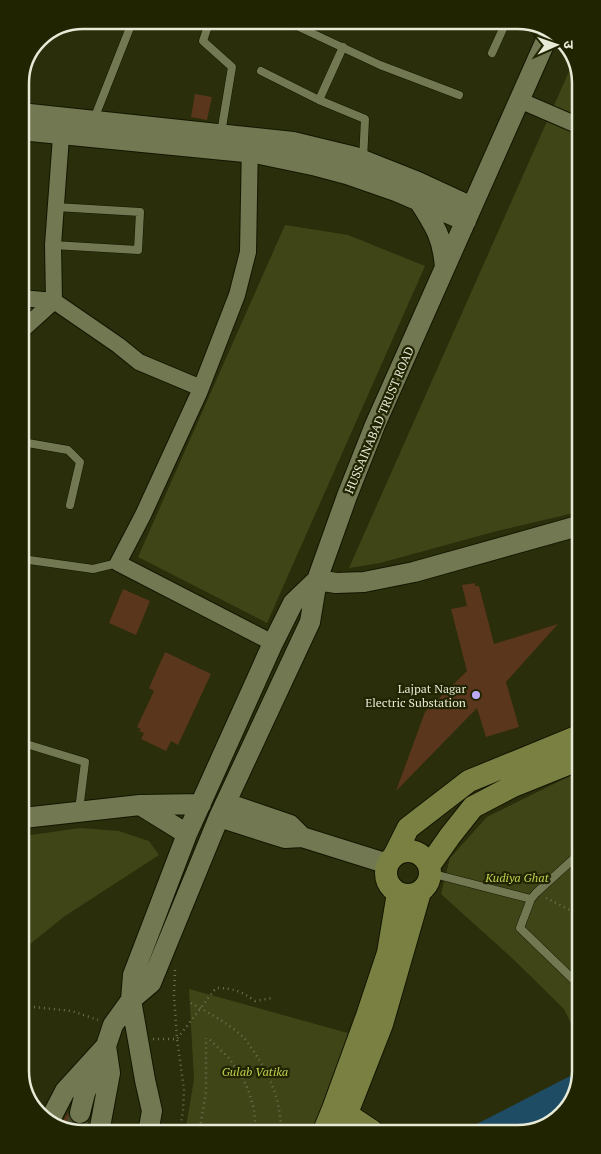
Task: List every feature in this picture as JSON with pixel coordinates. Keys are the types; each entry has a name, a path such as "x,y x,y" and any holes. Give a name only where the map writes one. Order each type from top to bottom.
{"main road":[{"path":"572,739 469,781 408,828 391,860 386,875 392,888 419,881 473,806 513,786 572,762"},
{"path":"359,1125 341,1118 367,1016 388,953 426,860 421,855 408,851 400,852 391,860"}],"street":[{"name":"HUSSAINABAD TRUST ROAD","path":"150,1125 152,1112 131,1000 132,975 187,834 273,643 294,603 317,580 375,425 547,37"},
{"path":"519,100 572,123"},
{"path":"29,116 62,126 250,145 293,142 363,160 423,194 469,214"},
{"path":"29,129 94,121 221,142"},
{"path":"29,324 54,301 53,246 62,126"},
{"path":"250,145 396,191 423,194 467,186 485,176"},
{"path":"250,145 248,252 236,295 201,388 118,563 273,643"},
{"path":"423,194 444,250 445,268"},
{"path":"29,299 54,301 140,362 201,388"},
{"path":"80,1112 113,1025 131,1000 151,983 223,810 310,622 317,580 336,583 364,582 414,572 572,528"},
{"path":"29,817 140,805 201,804"},
{"path":"140,805 187,834"},
{"path":"223,810 286,838 302,837 391,860"},
{"path":"52,1116 65,1091 106,1046"},
{"path":"100,1125 110,1073 106,1046"}],"lane":[{"path":"94,121 130,29"},
{"path":"207,29 203,41 232,67 221,142"},
{"path":"304,29 380,65 460,95"},
{"path":"492,53 503,29"},
{"path":"319,100 343,47"},
{"path":"261,71 319,100 365,119 363,160"},
{"path":"53,246 138,250 140,212 56,207"},
{"path":"29,443 68,450 80,462 70,505"},
{"path":"29,560 93,568 118,563"},
{"path":"29,745 85,762 79,812"},
{"path":"572,860 534,896 520,928 572,978"},
{"path":"419,881 534,896"}],"path":[{"path":"534,896 572,912"},
{"path":"175,968 174,996 177,1039 184,1089 180,1125"},
{"path":"177,1039 216,988 237,990 255,1002 272,998"},
{"path":"191,1003 223,1022 244,1038 262,1063 274,1087 281,1125"},
{"path":"29,1007 72,1011 113,1025"},
{"path":"200,1125 206,1092 206,1038"},
{"path":"210,1040 228,1056 239,1072 248,1090 254,1109 255,1125"}],"green space":[{"path":"570,69 572,83 572,513 497,531 380,563 349,568"},
{"path":"285,225 348,235 425,266 267,623 138,557"},
{"name":"Kudiya Ghat","path":"572,775 572,1025 564,1009 513,959 441,894 450,858 487,817"},
{"path":"80,828 119,831 149,841 159,855 65,916 29,945 29,835"},
{"name":"Gulab Vatika","path":"189,989 355,1035 317,1125 186,1125 194,1079"}],"water":[{"path":"572,1075 567,1095 559,1107 539,1121 518,1125 475,1125"}],"building":[{"path":"195,94 212,97 207,120 191,117"},
{"name":"Lajpat Nagar Electric Substation","path":"475,583 475,586 479,586 494,644 558,624 506,682 519,727 486,737 477,708 396,791 425,712 467,671 451,609 467,606 462,585"},
{"path":"123,589 150,601 136,635 109,623"},
{"path":"165,652 211,674 178,745 171,741 166,751 141,739 144,733 139,731 141,729 137,727 154,691 149,688"},
{"path":"68,1112 71,1121 79,1125 72,1124 63,1121"}],"tunnel":[{"path":"76,1125 80,1113"}],"place":[{"name":"Lajpat Nagar Electric Substation","path":"476,695"}]}
